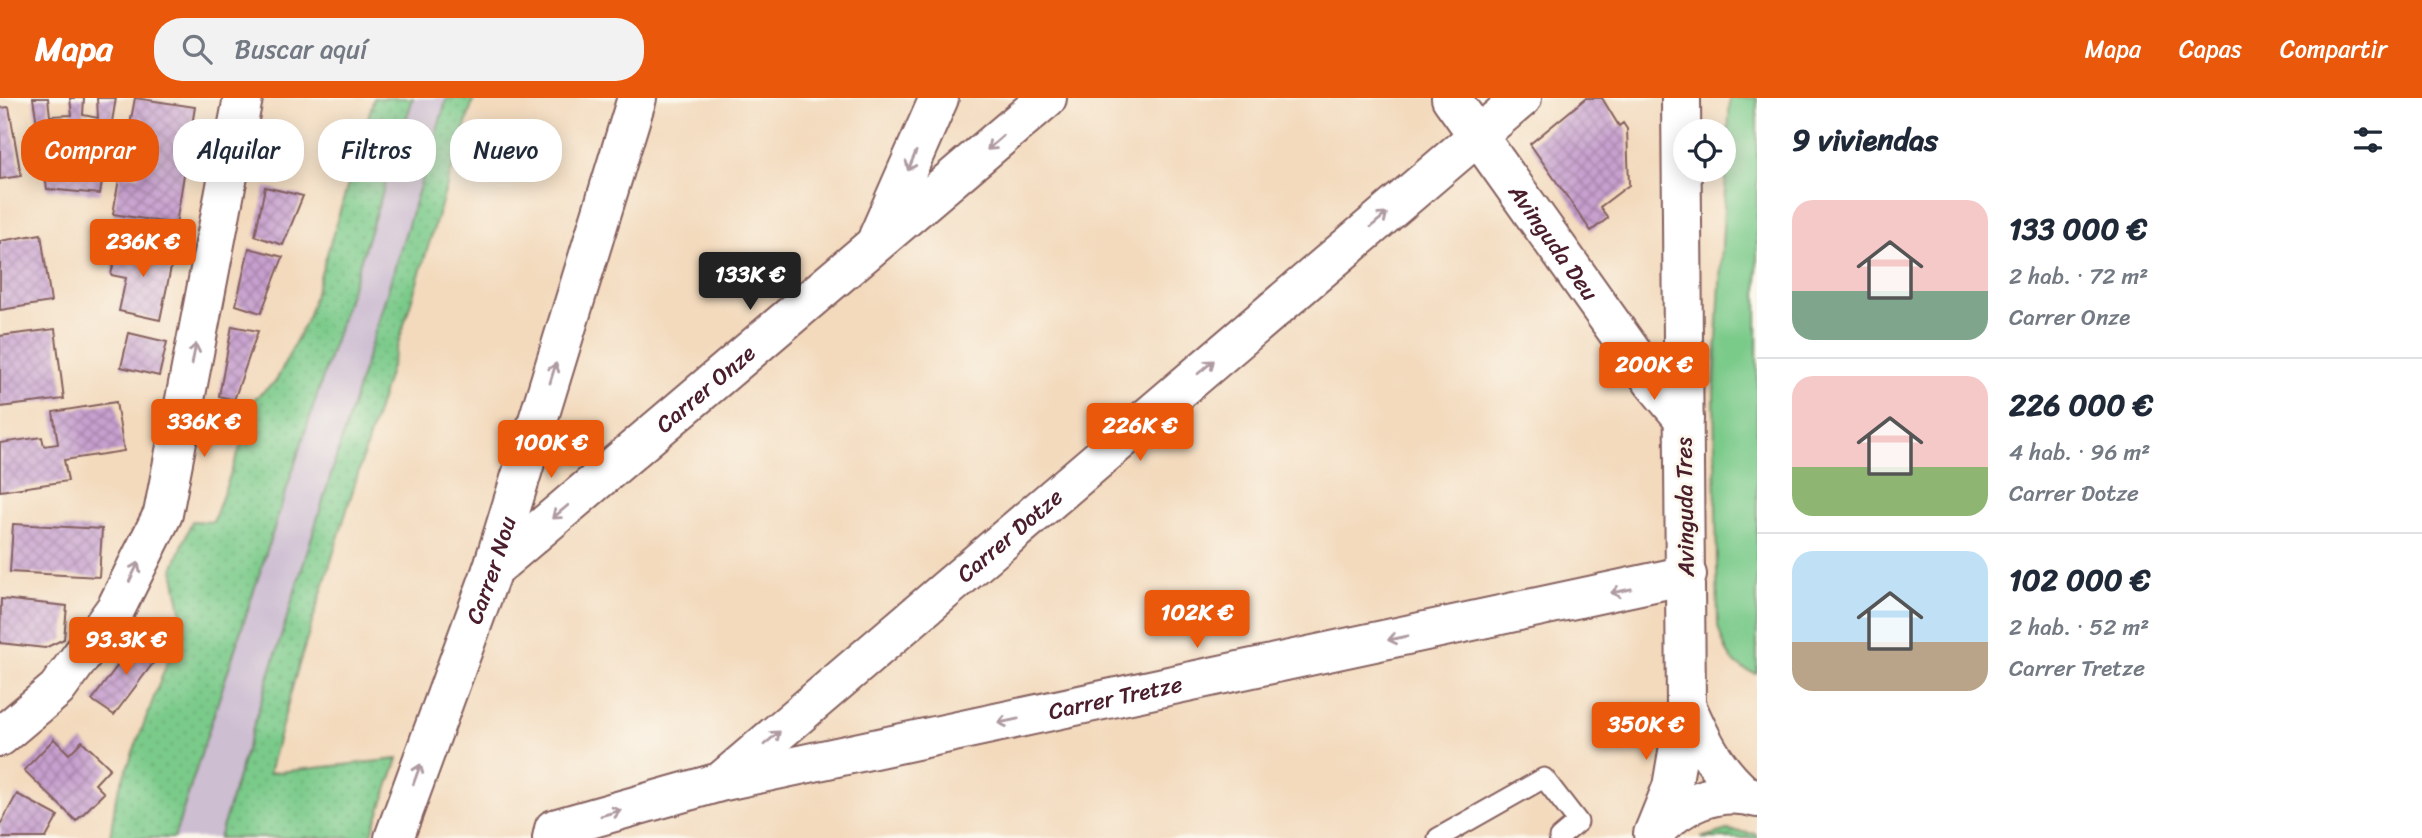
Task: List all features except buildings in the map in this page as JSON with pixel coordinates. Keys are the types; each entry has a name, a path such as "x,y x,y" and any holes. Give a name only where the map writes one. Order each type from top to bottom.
{"street":[{"path":"0,737 57,689 109,618 163,514 243,98"},
{"name":"Carrer Nou","path":"394,838 492,570 637,98"},
{"path":"875,246 939,98"},
{"name":"Carrer Onze","path":"492,570 1047,98"},
{"name":"Avinguda Deu","path":"1451,98 1653,382 1684,418"},
{"name":"Carrer Dotze","path":"720,782 1522,98"},
{"name":"Avinguda Tres","path":"1651,836 1672,787 1686,705 1681,98"},
{"name":"Carrer Tretze","path":"552,838 554,830 720,782 1687,575"},
{"name":"Avinguda Tres","path":"1686,705 1707,752 1727,779 1753,796"},
{"path":"1651,836 1664,821 1693,802 1727,794 1753,796"}],"lane":[{"path":"1438,838 1544,778 1578,822 1559,838"}],"shaded area":[{"path":"413,98 447,98 436,134 436,119 406,119"},
{"path":"386,182 421,182 219,838 174,838"}],"green space":[{"path":"374,98 413,98 406,119 368,119"},
{"path":"447,98 474,98 468,119 450,119 450,176 294,681 269,773 398,759 370,838 219,838 421,182 436,182 436,134"},
{"path":"1730,98 1757,98 1757,674 1741,667 1730,656 1718,626 1714,393 1725,182 1736,182 1736,119 1729,119"},
{"path":"349,182 386,182 174,838 110,838 116,797 183,621 173,569 192,521 213,522 242,442 214,432 276,381 308,317"},
{"path":"1727,830 1756,834 1757,838 1701,838"}]}
